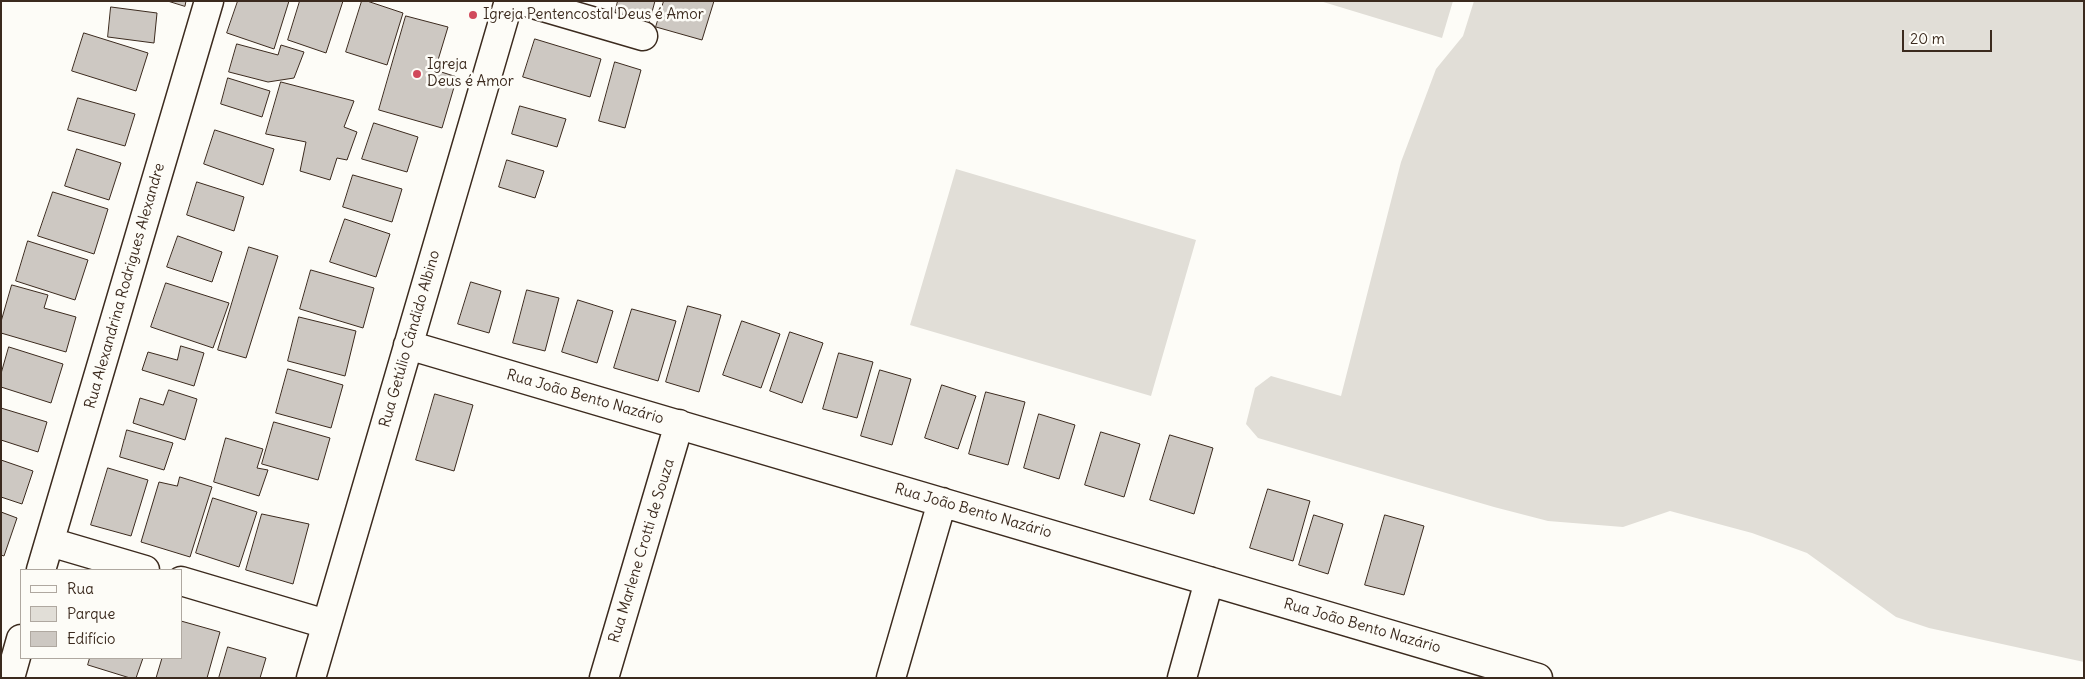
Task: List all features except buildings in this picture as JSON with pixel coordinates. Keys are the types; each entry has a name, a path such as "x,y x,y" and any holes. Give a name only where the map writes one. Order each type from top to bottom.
{"street":[{"name":"Rua Alexandrina Rodrigues Alexandre","path":"41,569 209,1"},
{"name":"Rua Getúlio Cândido Albino","path":"311,678 509,1"},
{"path":"523,1 643,36"},
{"name":"Rua João Bento Nazário","path":"408,345 1210,581 1466,668 1538,678"},
{"name":"Rua Marlene Crotti de Souza","path":"604,678 679,424"},
{"path":"891,678 942,502"},
{"path":"50,542 141,569"},
{"path":"182,581 326,624"},
{"path":"1182,678 1210,581"},
{"path":"10,678 20,642"}],"green space":[{"path":"1320,1 1453,1 1442,38"},
{"path":"1474,1 2084,1 2084,662 1929,628 1896,617 1807,553 1752,533 1670,511 1623,527 1548,521 1258,438 1246,424 1255,388 1271,376 1341,396 1401,162 1436,69 1463,36"},
{"path":"956,169 1196,240 1151,396 910,325"}],"place":[{"name":"Igreja Pentencostal Deus é Amor","path":"473,15"},
{"name":"Igreja Deus é Amor","path":"417,74"}]}
